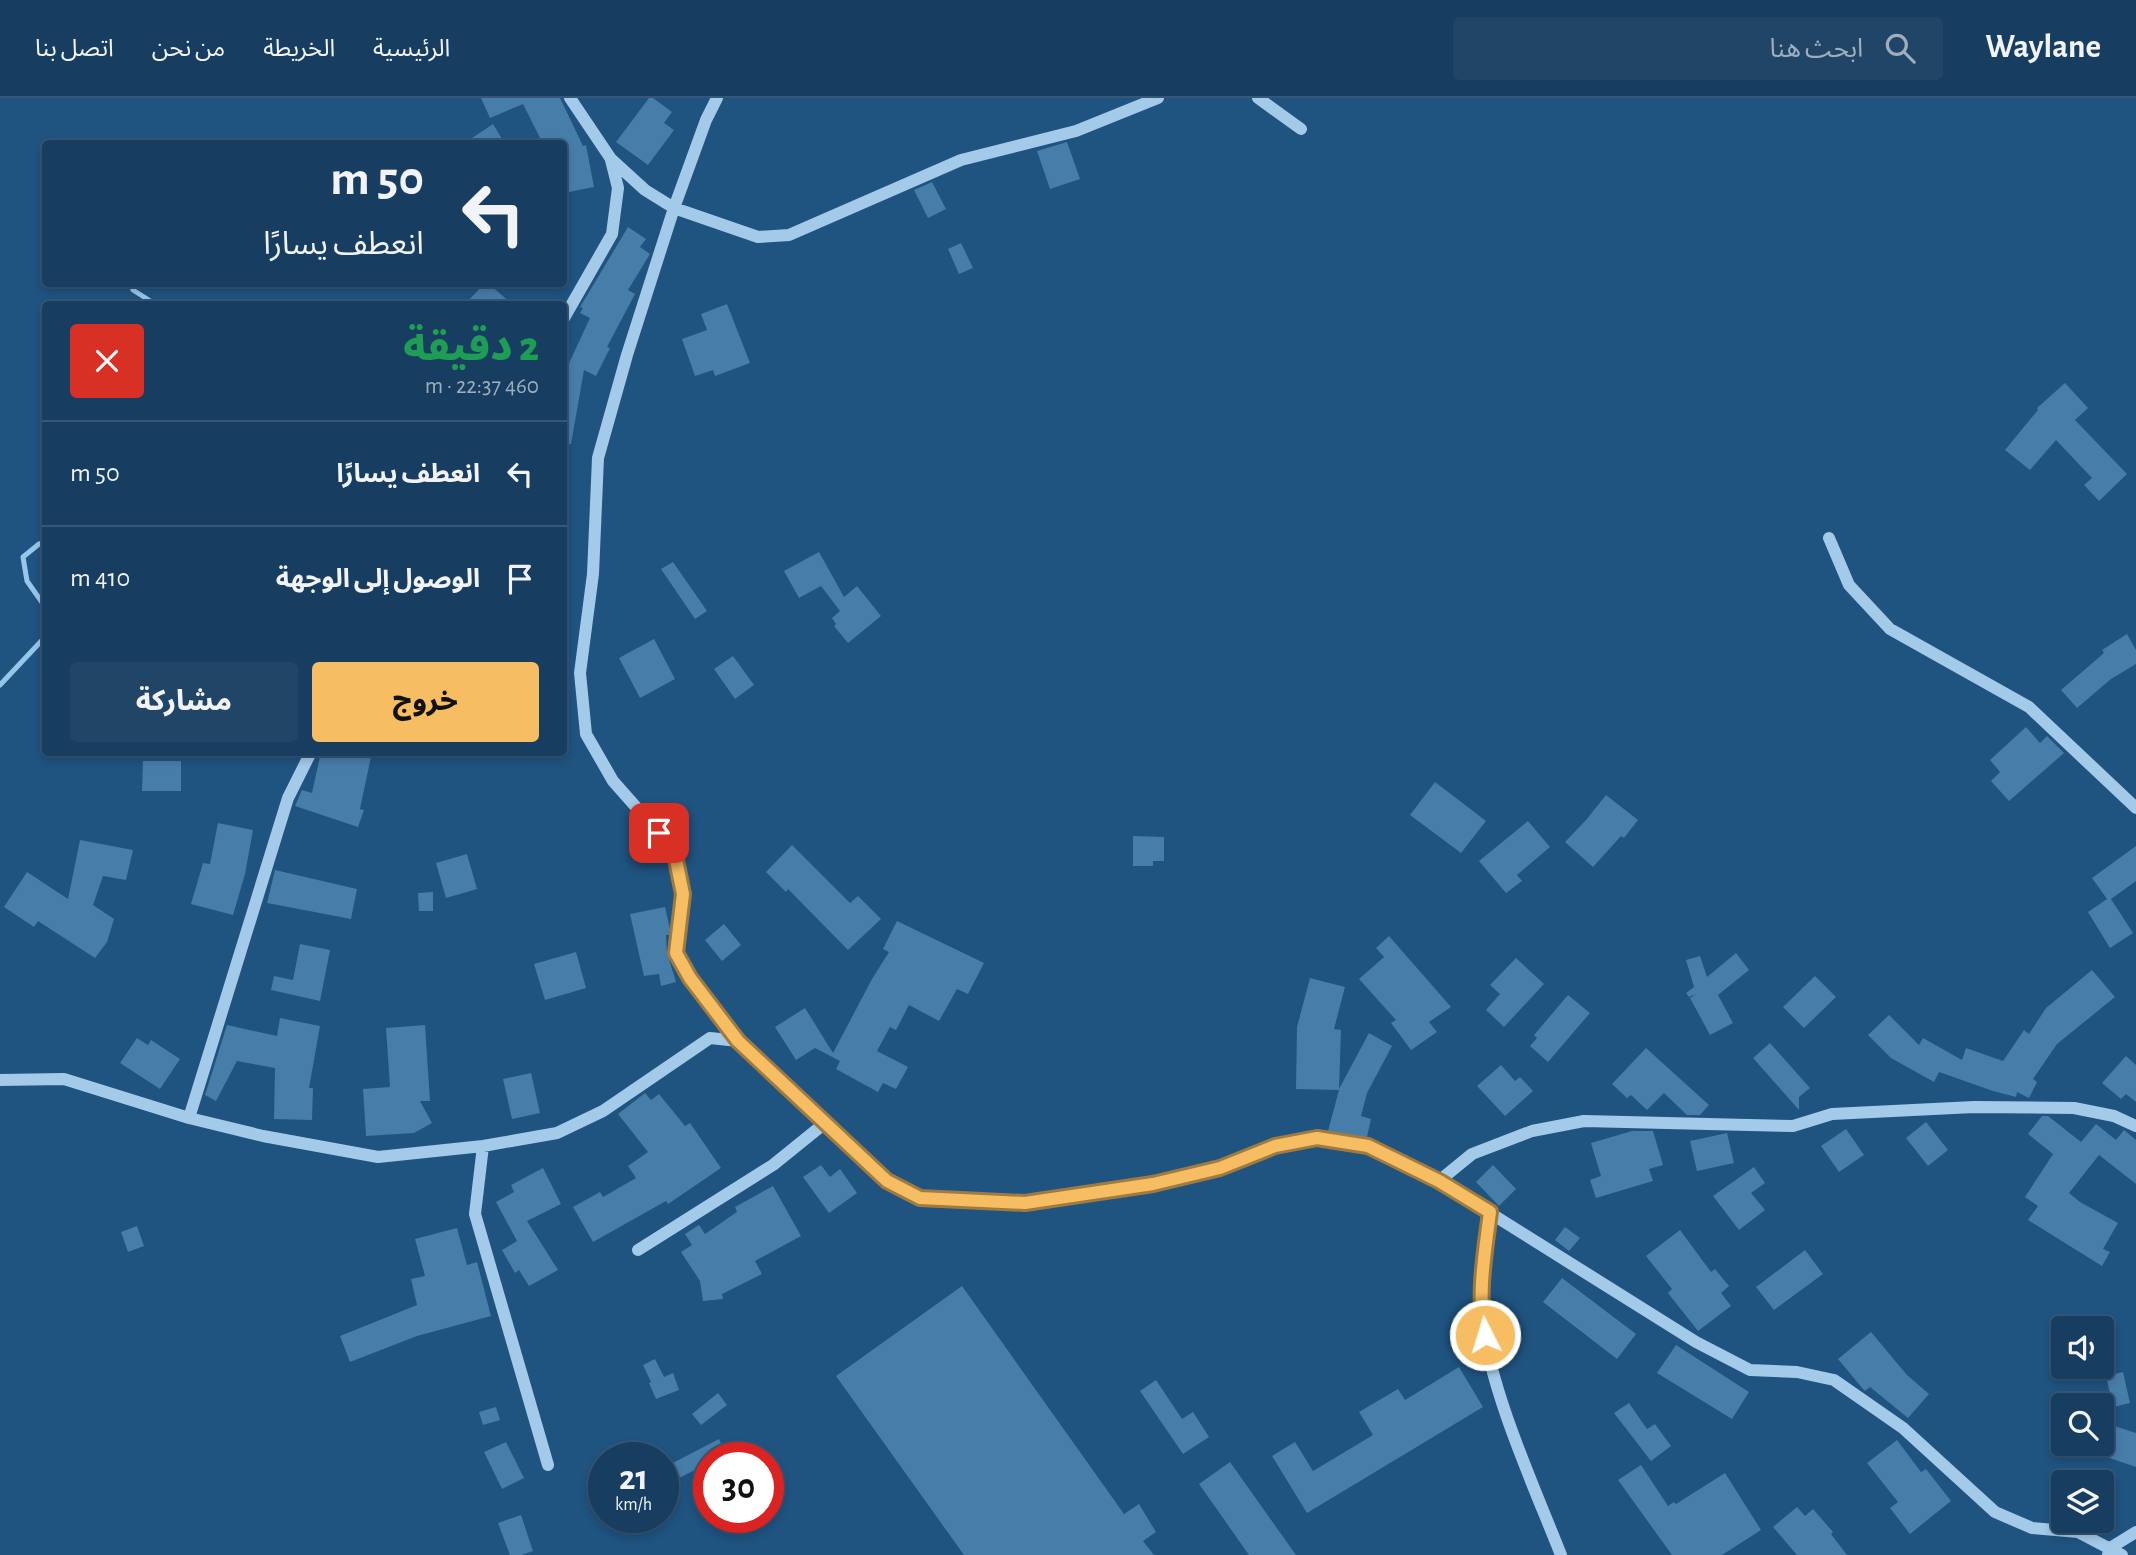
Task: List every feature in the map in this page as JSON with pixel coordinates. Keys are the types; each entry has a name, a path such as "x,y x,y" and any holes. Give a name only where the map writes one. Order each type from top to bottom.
{"street":[{"path":"570,98 611,159 645,190 674,208 758,237 789,235 961,160 1076,131 1158,98"},
{"path":"717,98 706,120 674,208 627,355 598,458 593,573 580,673 586,734 613,782 674,850 683,894 676,953 690,978 738,1041 887,1181 920,1198 1025,1203 1153,1184 1220,1168 1275,1146 1317,1138 1368,1146 1439,1181 1696,1342 1750,1370 1797,1372 1834,1380 1903,1428 1994,1512 2032,1528 2078,1532 2108,1551 2122,1555"},
{"path":"1258,98 1301,129"},
{"path":"567,312 612,234 618,188 611,159"},
{"path":"1829,538 1849,585 1890,629 2029,707 2136,808"},
{"path":"189,1118 288,798 309,756"},
{"path":"0,1080 64,1079 189,1118 263,1136 378,1157 482,1146 557,1133 603,1111 710,1038 738,1041"},
{"path":"1439,1181 1472,1154 1532,1131 1584,1121 1793,1126 1832,1114 1973,1107 2049,1107 2074,1108 2114,1116 2136,1126"},
{"path":"638,1250 773,1165 825,1123"},
{"path":"482,1146 475,1214 548,1465"},
{"path":"1490,1212 1484,1259 1482,1318 1500,1394 1561,1555"},
{"path":"2108,1551 2136,1532"}],"building":[{"path":"481,98 560,98 583,146 586,145 594,187 567,192 567,140 541,140 523,104 490,118"},
{"path":"649,98 672,112 664,123 674,130 648,165 616,142"},
{"path":"493,124 503,140 469,140"},
{"path":"1067,142 1080,179 1050,189 1037,151"},
{"path":"932,182 946,209 928,218 914,190"},
{"path":"628,227 646,239 640,247 650,254 628,290 635,294 607,347 610,348 596,376 584,370 571,444 567,444 567,368 590,318 580,313 583,308 580,307"},
{"path":"961,243 973,268 959,274 948,249"},
{"path":"481,287 492,287 509,301 468,301"},
{"path":"727,304 750,363 715,376 713,370 695,376 682,339 707,330 701,314"},
{"path":"2065,383 2088,408 2075,420 2127,474 2099,501 2084,485 2092,478 2056,440 2030,470 2005,450 2037,408"},
{"path":"819,552 844,597 857,586 881,616 848,643 834,626 836,624 832,618 840,611 821,586 799,598 784,571"},
{"path":"673,562 707,611 695,619 661,569"},
{"path":"2127,634 2136,650 2136,664 2111,679 2077,708 2061,690 2104,653 2102,650"},
{"path":"654,639 675,679 640,698 619,658"},
{"path":"733,656 754,685 735,699 714,669"},
{"path":"2026,727 2040,743 2047,736 2064,753 2009,801 1991,781 2000,772 1990,760"},
{"path":"320,756 371,756 360,809 364,810 358,827 295,806 302,790 312,793"},
{"path":"143,761 181,761 181,791 142,791"},
{"path":"1435,782 1486,821 1461,853 1410,815"},
{"path":"1606,795 1638,820 1624,838 1621,836 1593,867 1565,842"},
{"path":"1528,821 1550,847 1517,875 1522,881 1506,893 1479,861"},
{"path":"218,823 253,830 245,874 233,915 191,904 203,863 210,864"},
{"path":"1133,836 1164,837 1164,861 1153,861 1153,866 1133,866"},
{"path":"80,840 133,850 126,880 103,876 93,905 114,919 107,942 95,958 38,921 34,927 4,907 27,872 68,899"},
{"path":"792,845 850,903 858,896 881,919 848,950 788,889 786,892 766,872"},
{"path":"2136,846 2136,881 2111,899 2133,933 2110,948 2088,912 2107,899 2092,878"},
{"path":"467,854 477,889 446,898 436,863"},
{"path":"275,870 357,889 351,919 267,903"},
{"path":"433,892 433,911 419,911 418,893"},
{"path":"665,907 670,929 669,935 666,935 667,953 676,982 661,986 659,974 644,976 630,914"},
{"path":"897,921 984,963 968,994 957,989 939,1021 909,1005 896,1030 890,1027 877,1051 908,1067 896,1089 883,1083 878,1092 836,1069 840,1061 815,1048 796,1060 775,1027 805,1008 833,1053 889,952 883,949"},
{"path":"724,924 741,945 722,961 705,940"},
{"path":"1389,936 1451,1007 1429,1022 1437,1032 1411,1050 1391,1023 1396,1020 1359,979 1384,957 1376,948"},
{"path":"300,944 330,950 320,1001 271,990 274,976 293,980"},
{"path":"576,952 586,988 545,1000 534,964"},
{"path":"1736,953 1749,970 1718,995 1733,1023 1710,1035 1690,998 1696,994 1689,997 1686,993 1694,987 1686,960 1700,956 1707,977"},
{"path":"1516,958 1544,984 1504,1027 1486,1010 1500,994 1490,985"},
{"path":"2092,970 2115,997 2057,1044 2033,1079 2037,1082 2029,1098 2017,1092 2016,1097 1993,1091 1939,1072 1934,1082 1891,1058 1868,1035 1889,1015 1919,1045 1923,1038 1962,1060 1966,1048 2003,1061 2024,1030 2029,1034 2046,1008"},
{"path":"1815,976 1836,997 1804,1028 1783,1007"},
{"path":"1310,978 1345,987 1334,1029 1341,1030 1339,1089 1369,1033 1392,1046 1367,1093 1361,1116 1371,1119 1367,1137 1328,1131 1339,1090 1296,1089 1297,1027"},
{"path":"1568,995 1590,1013 1548,1062 1530,1046 1537,1038 1534,1035"},
{"path":"280,1018 320,1026 309,1088 313,1088 312,1120 274,1119 275,1068 237,1061 216,1101 205,1095 227,1025 277,1036"},
{"path":"425,1025 430,1101 420,1101 432,1123 414,1133 366,1136 363,1089 390,1087 386,1028"},
{"path":"137,1038 148,1045 151,1040 180,1059 160,1089 120,1063"},
{"path":"1770,1043 1810,1088 1799,1097 1799,1110 1753,1058"},
{"path":"1646,1048 1709,1105 1700,1115 1687,1115 1664,1093 1647,1110 1631,1095 1627,1098 1612,1084"},
{"path":"2126,1056 2136,1065 2136,1102 2126,1094 2121,1099 2102,1083"},
{"path":"1501,1065 1515,1081 1520,1077 1533,1091 1505,1116 1477,1086"},
{"path":"531,1073 540,1113 512,1119 503,1079"},
{"path":"645,1093 651,1100 659,1094 685,1126 690,1123 721,1168 668,1204 666,1201 593,1242 573,1207 600,1192 603,1197 636,1178 628,1166 648,1152 618,1114"},
{"path":"2042,1116 2048,1116 2081,1142 2096,1124 2116,1140 2124,1130 2136,1140 2136,1184 2099,1155 2069,1193 2118,1223 2103,1249 2110,1252 2102,1266 2028,1220 2038,1206 2025,1197 2053,1154 2028,1134"},
{"path":"1926,1122 1948,1150 1928,1166 1906,1138"},
{"path":"1846,1129 1864,1155 1839,1172 1821,1146"},
{"path":"1632,1131 1653,1131 1663,1165 1649,1169 1653,1181 1596,1198 1590,1180 1601,1176 1591,1143"},
{"path":"1727,1133 1734,1163 1697,1171 1690,1141"},
{"path":"821,1165 830,1177 840,1169 857,1193 829,1213 803,1177"},
{"path":"1493,1165 1516,1189 1499,1206 1476,1182"},
{"path":"1754,1167 1765,1183 1751,1193 1765,1210 1739,1230 1713,1196"},
{"path":"543,1168 561,1204 527,1221 558,1270 529,1286 519,1270 515,1273 502,1250 517,1241 496,1202 514,1192 511,1185"},
{"path":"773,1186 801,1236 755,1261 762,1274 722,1294 723,1299 703,1301 700,1281 681,1252 692,1245 685,1234 699,1225 705,1234 737,1212 735,1207"},
{"path":"137,1226 144,1246 128,1252 121,1232"},
{"path":"1565,1227 1580,1238 1569,1251 1555,1240"},
{"path":"457,1228 467,1265 477,1262 491,1316 417,1336 350,1362 340,1336 417,1305 411,1279 425,1276 415,1239"},
{"path":"1680,1230 1711,1272 1715,1269 1729,1286 1721,1293 1731,1306 1698,1331 1668,1293 1672,1289 1646,1256"},
{"path":"1805,1250 1823,1274 1774,1310 1756,1287"},
{"path":"1562,1278 1636,1334 1617,1359 1543,1302"},
{"path":"962,1286 1124,1514 1139,1504 1156,1532 1143,1541 1154,1555 964,1555 836,1376"},
{"path":"1871,1332 1907,1375 1929,1394 1908,1418 1870,1387 1865,1391 1838,1359"},
{"path":"1676,1345 1749,1392 1732,1419 1657,1373"},
{"path":"655,1359 664,1377 673,1373 679,1390 656,1399 643,1365"},
{"path":"1459,1367 1483,1407 1307,1513 1272,1456 1295,1442 1313,1471 1373,1435 1359,1412 1398,1389 1405,1400"},
{"path":"2123,1372 2130,1403 2114,1407 2114,1393 2110,1393 2107,1379 2114,1379 2114,1374"},
{"path":"1156,1380 1182,1419 1193,1412 1209,1437 1183,1454 1140,1391"},
{"path":"718,1393 727,1405 701,1425 692,1414"},
{"path":"1629,1403 1647,1429 1655,1424 1671,1446 1651,1461 1614,1413"},
{"path":"496,1407 500,1420 483,1425 479,1412"},
{"path":"2114,1426 2136,1433 2136,1467 2104,1456 2114,1456"},
{"path":"1897,1440 1921,1472 1926,1469 1951,1501 1910,1534 1890,1508 1898,1502 1867,1463"},
{"path":"506,1442 524,1478 502,1489 484,1452"},
{"path":"693,1452 693,1471 679,1478 679,1460"},
{"path":"1230,1462 1296,1555 1249,1555 1199,1484"},
{"path":"1641,1465 1668,1506 1674,1502 1676,1504 1725,1473 1761,1530 1722,1555 1672,1555 1618,1480"},
{"path":"1797,1507 1805,1516 1813,1509 1833,1532 1831,1534 1847,1555 1797,1555 1773,1527"},
{"path":"521,1515 533,1551 510,1555 498,1523"}],"waterway":[{"path":"133,290 150,301"},
{"path":"42,543 23,557 27,581 42,602"},
{"path":"0,685 42,640"}],"route":[{"path":"659,833 674,850 683,894 676,953 690,978 738,1041 887,1181 920,1198 1025,1203 1153,1184 1220,1168 1275,1146 1317,1138 1368,1146 1439,1181 1490,1212 1484,1259 1482,1318 1485,1335"}]}
